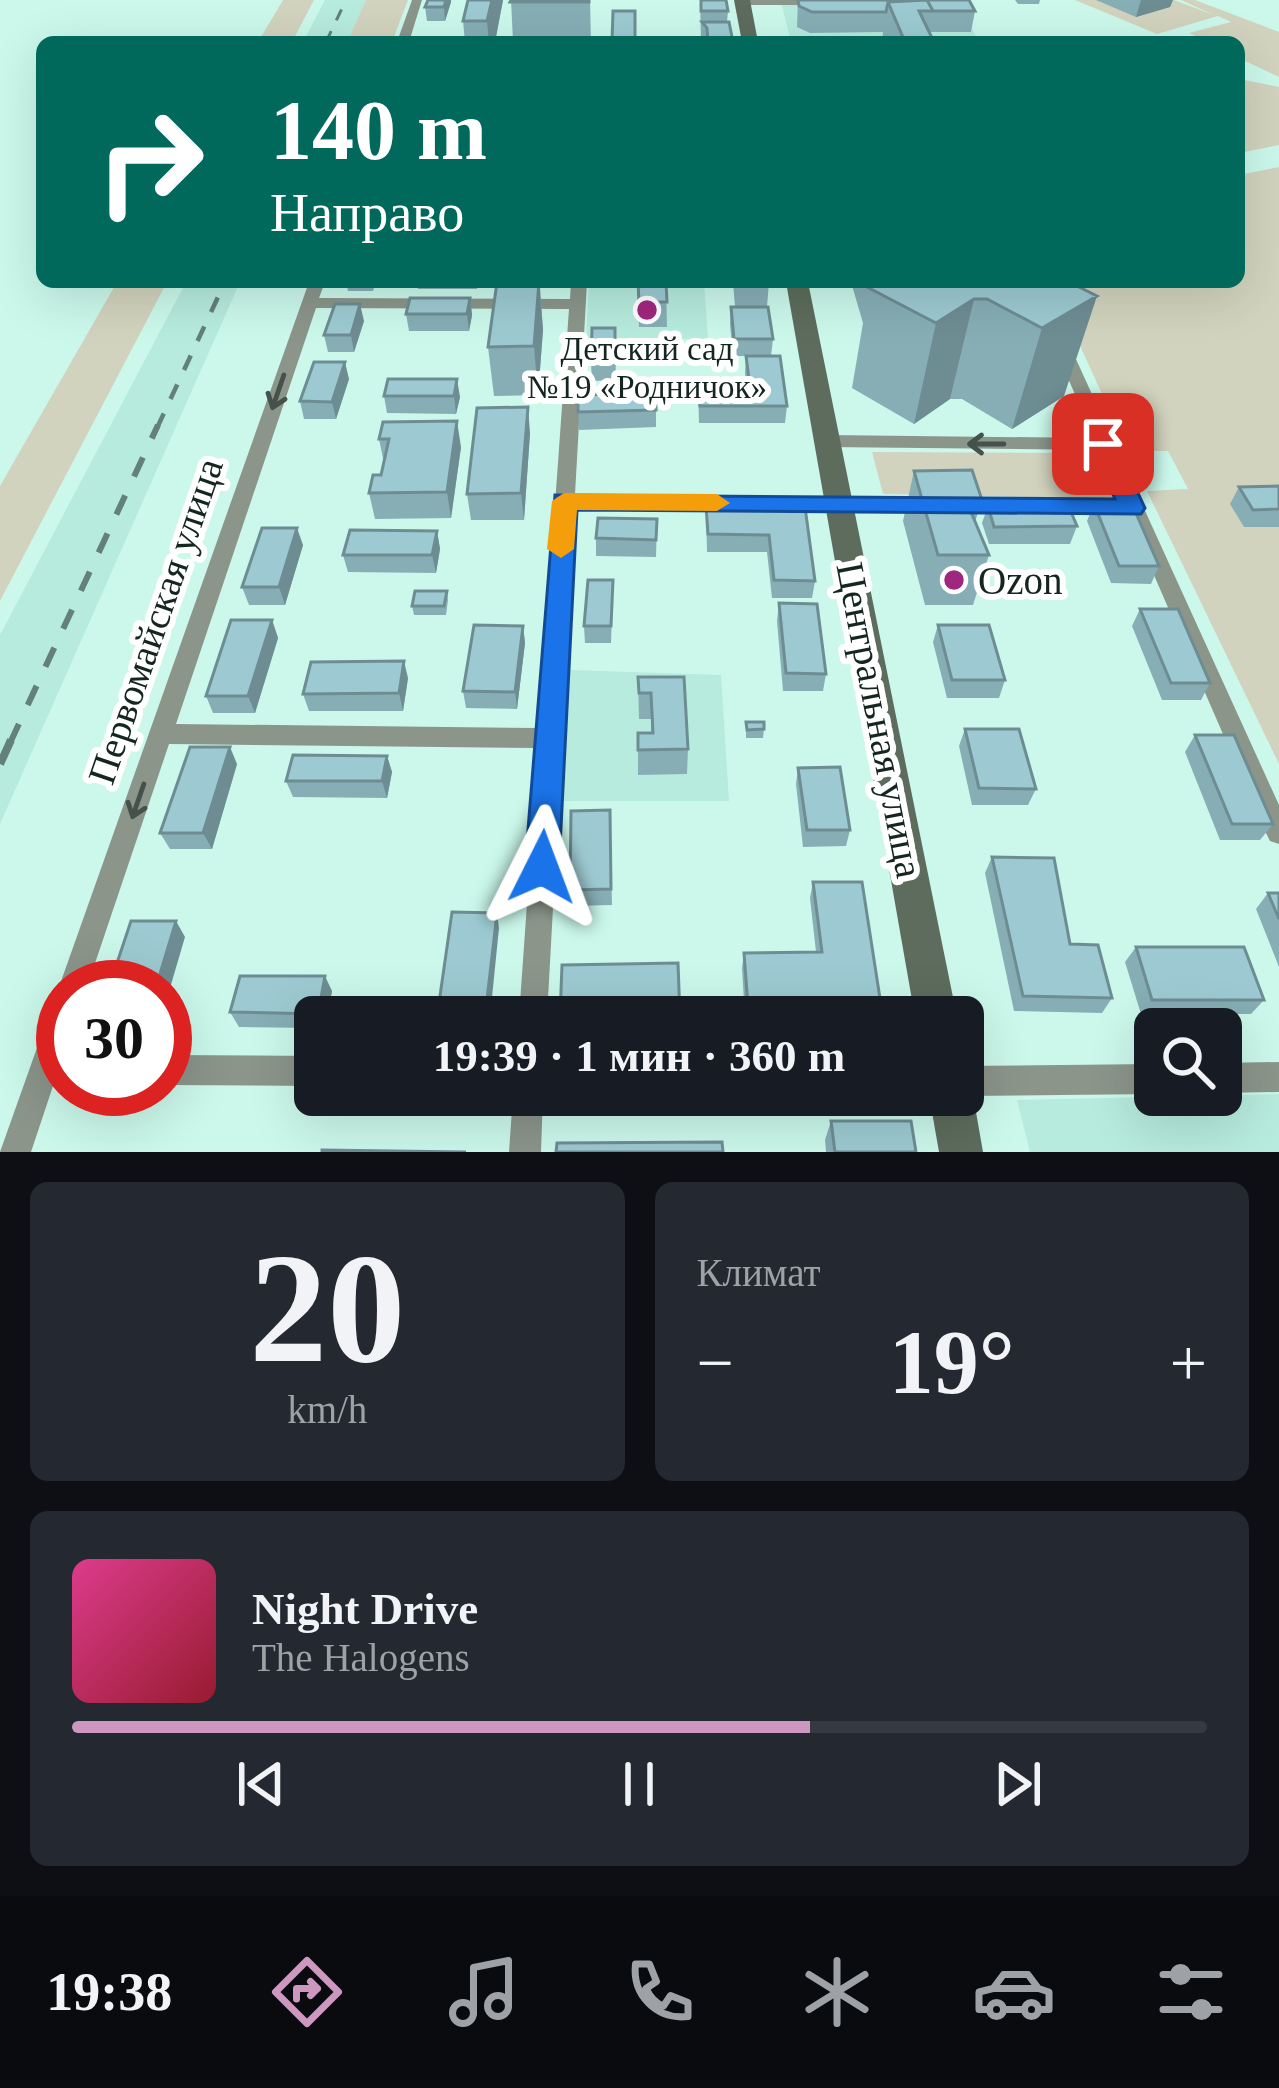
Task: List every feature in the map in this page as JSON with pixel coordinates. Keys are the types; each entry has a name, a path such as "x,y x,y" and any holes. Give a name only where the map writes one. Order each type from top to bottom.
{"main road":[{"path":"742,1 749,36"},
{"name":"Центральная улица","path":"798,288 933,996"},
{"path":"955,1116 962,1152"}],"street":[{"path":"405,36 417,0"},
{"path":"742,1 842,2"},
{"path":"313,292 578,293 534,996"},
{"name":"Первомайская улица","path":"82,960 313,292"},
{"path":"1052,322 1279,833"},
{"path":"827,441 1103,444"},
{"path":"564,501 1132,508"},
{"path":"162,734 549,738"},
{"path":"192,1070 294,1071"},
{"path":"1242,1078 1279,1077"},
{"path":"984,1081 1134,1079"},
{"path":"15,1152 36,1107"},
{"path":"525,1152 527,1116"}],"shaded area":[{"path":"283,0 314,0 295,36 262,36"},
{"path":"325,0 366,0 350,36 306,36"},
{"path":"366,0 408,0 394,36 350,36"},
{"path":"1075,0 1174,0 1214,15 1181,0 1195,0 1279,32 1279,77 1245,61 1245,36 1189,33 1231,22 1218,16 1157,34"},
{"path":"781,2 959,3 976,36 790,36"},
{"path":"1245,80 1279,87 1279,145 1245,152"},
{"path":"1279,167 1279,764 1147,491 1188,489 1168,451 1128,451 1054,288 1245,288 1245,174"},
{"path":"114,288 164,288 0,601 0,486"},
{"path":"183,288 237,288 0,824 0,635"},
{"name":"Детский сад №19 «Родничок»","path":"589,288 704,288 708,339 586,339"},
{"path":"872,452 1098,453 1119,499 883,494"},
{"path":"570,670 721,675 729,801 562,801"},
{"path":"1279,1094 1279,1152 1030,1152 1017,1100 1134,1097 1134,1116 1242,1116 1242,1095"}],"building":[{"path":"428,0 446,0 444,7 425,7"},
{"path":"468,0 492,0 487,21 463,21"},
{"path":"589,0 589,2 510,2"},
{"path":"701,0 726,0 728,11 701,11"},
{"path":"798,0 919,0 888,2 886,12 812,12 799,6"},
{"path":"927,0 933,11 919,11 931,36 902,36 888,2"},
{"path":"927,0 969,0 975,11 933,11"},
{"path":"613,11 635,11 635,36 612,36"},
{"path":"702,22 729,22 732,36 708,36"},
{"path":"496,288 539,288 534,346 488,347"},
{"path":"638,288 666,288 667,302 639,302"},
{"path":"869,288 1081,288 1097,296 1042,328 987,299 974,299 936,323"},
{"path":"410,298 470,298 467,314 406,314"},
{"path":"335,304 360,304 351,335 324,335"},
{"path":"731,307 768,307 773,339 734,339"},
{"path":"592,328 615,328 615,363 591,363"},
{"path":"746,356 780,356 787,406 700,406 698,386 750,386"},
{"path":"314,362 345,362 332,402 300,401"},
{"path":"388,379 457,379 454,396 384,396"},
{"path":"655,393 656,410 578,412 578,395"},
{"path":"528,407 521,493 467,494 477,408"},
{"path":"457,421 447,492 369,493 373,475 381,475 389,439 379,439 383,422"},
{"path":"972,470 982,500 966,500 989,555 938,555 914,471"},
{"path":"1279,486 1279,509 1253,510 1239,487"},
{"path":"1094,504 1132,504 1159,566 1119,566"},
{"path":"1068,505 1077,526 994,527 988,506"},
{"path":"706,506 805,507 815,581 774,580 769,535 708,534"},
{"path":"598,518 657,519 656,540 596,538"},
{"path":"262,528 297,528 279,587 242,587"},
{"path":"350,530 437,531 432,555 343,555"},
{"path":"588,580 613,580 611,626 584,626"},
{"path":"415,591 447,591 444,606 412,606"},
{"path":"779,603 817,604 826,674 786,673"},
{"path":"1140,609 1178,609 1210,683 1171,683"},
{"path":"231,620 272,620 248,696 206,696"},
{"path":"474,625 523,626 515,692 463,691"},
{"path":"938,625 989,625 1005,680 952,680"},
{"path":"404,661 399,693 303,694 311,662"},
{"path":"638,677 684,677 688,749 638,750 638,733 653,733 651,693 639,693"},
{"path":"746,722 764,722 764,729 747,730"},
{"path":"965,729 1019,729 1036,789 979,788"},
{"path":"1195,735 1234,735 1273,824 1232,824"},
{"path":"190,747 230,747 203,833 160,833"},
{"path":"293,755 387,756 382,781 286,781"},
{"path":"840,767 850,830 807,830 798,768"},
{"path":"610,810 611,889 570,890 571,811"},
{"path":"992,857 1054,858 1070,944 1098,945 1112,998 1023,996"},
{"path":"813,882 862,882 880,996 747,996 744,953 822,952"},
{"path":"1268,893 1279,893 1279,919"},
{"path":"452,912 497,913 487,996 440,996"},
{"path":"131,921 176,921 164,960 118,960"},
{"path":"1136,947 1244,947 1264,1000 1152,1000"},
{"path":"678,963 679,996 561,996 562,965"},
{"path":"240,976 325,976 321,996 294,996 294,1013 230,1012"},
{"path":"831,1121 911,1121 916,1152 835,1152"},
{"path":"722,1142 723,1152 556,1152 557,1143"},
{"path":"322,1150 466,1152 322,1152"}],"railway":[{"path":"329,36 346,0"},
{"path":"157,428 222,288"},
{"path":"10,743 158,425"},
{"path":"0,764 11,740"}],"slow traffic":[{"path":"561,549 564,501 717,503"}],"place":[{"name":"Детский сад №19 «Родничок»","path":"647,310"},
{"name":"Ozon","path":"954,580"}],"route":[{"path":"542,867 564,501 1132,508 1103,444"}]}
